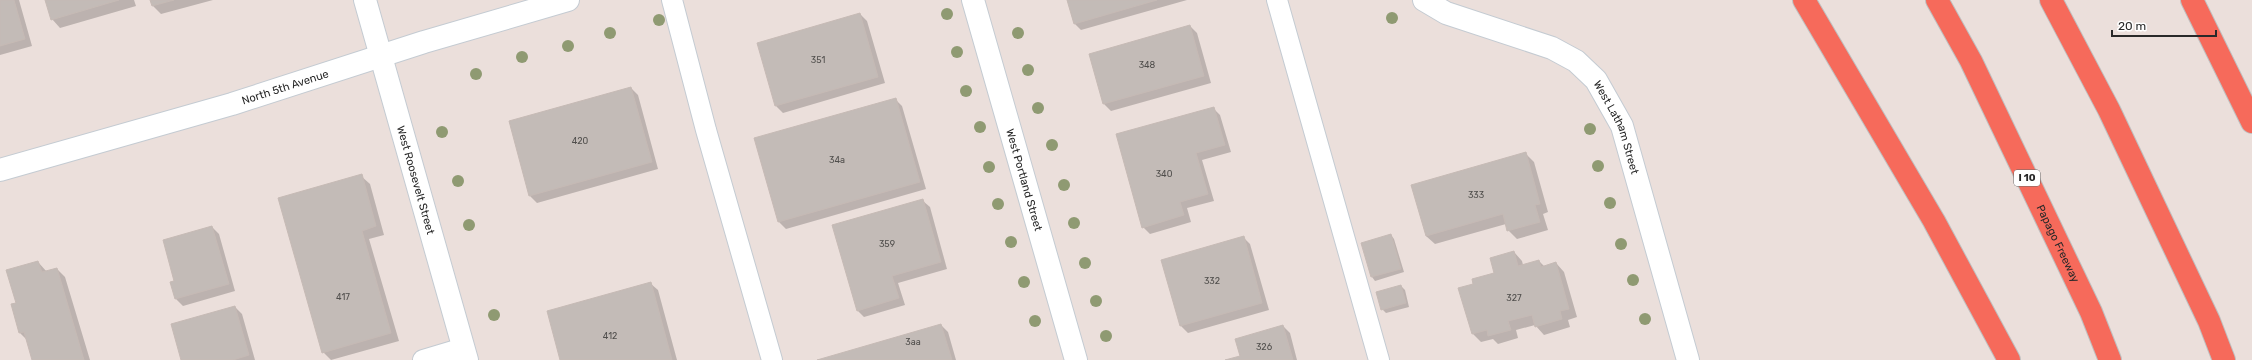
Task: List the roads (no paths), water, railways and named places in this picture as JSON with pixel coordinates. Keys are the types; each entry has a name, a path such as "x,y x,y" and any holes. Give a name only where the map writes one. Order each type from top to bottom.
{"highway":[{"path":"1804,0 1934,221 2009,360"},
{"name":"Papago Freeway","path":"1937,0 1971,62 2091,312 2110,360"},
{"path":"2051,0 2112,117 2209,321 2224,360"},
{"path":"2192,0 2252,122"}],"street":[{"name":"West Roosevelt Street","path":"365,0 465,354"},
{"name":"North 5th Avenue","path":"0,170 232,104 380,56 568,0"},
{"name":"West Portland Street","path":"973,0 1076,360"},
{"name":"West Latham Street","path":"1424,0 1446,13 1552,48 1576,61 1596,80 1622,126 1688,360"}],"lane":[{"path":"672,0 706,130 772,360"},
{"path":"1277,0 1379,360"},
{"path":"423,360 465,354"}]}
